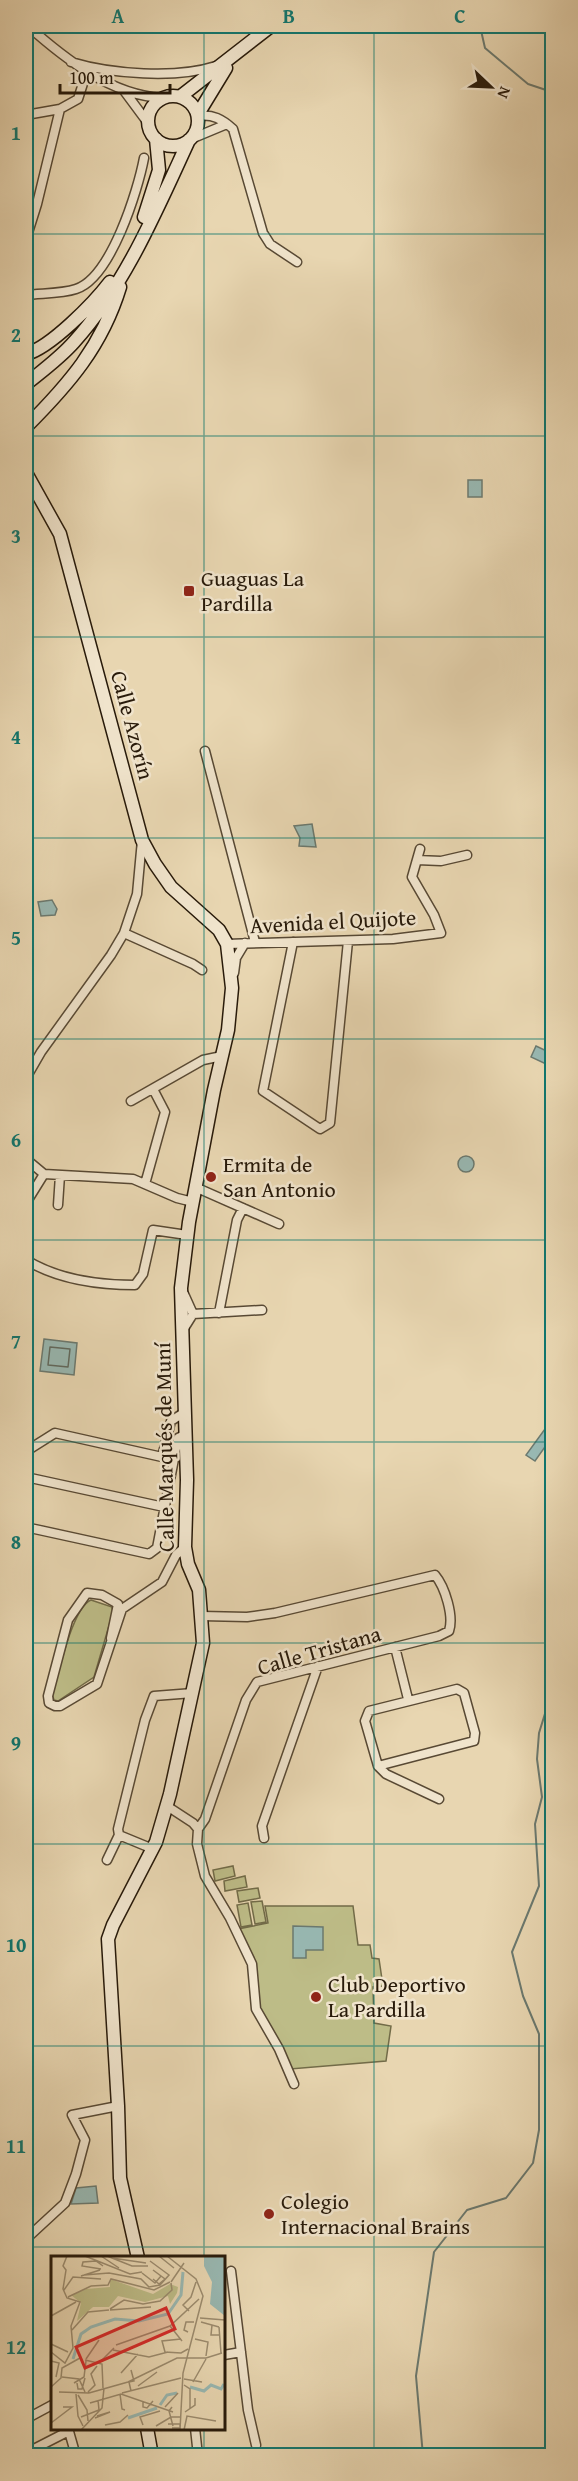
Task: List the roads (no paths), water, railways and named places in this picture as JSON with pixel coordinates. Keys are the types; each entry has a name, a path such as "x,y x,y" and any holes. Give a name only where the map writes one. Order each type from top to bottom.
{"street":[{"path":"28,26 71,62 122,90 147,97 181,96 194,106 198,115"},
{"path":"181,96 235,55 261,30 271,26"},
{"path":"26,384 73,344 124,274 197,128 198,115 218,79 235,55"},
{"path":"71,62 90,68 161,75 192,72 224,63"},
{"path":"26,115 60,109 78,99 87,71"},
{"path":"113,291 131,251 159,170 156,139 148,123 122,90"},
{"path":"148,123 151,108 162,98"},
{"path":"26,239 60,109"},
{"path":"198,115 209,114 227,124 236,136 244,174 263,232 270,244 297,262"},
{"path":"156,139 169,146 183,144 227,124"},
{"path":"26,295 76,289 84,285 100,269 119,237 144,158"},
{"path":"26,210 37,204"},
{"path":"26,354 49,342 102,293 131,251"},
{"path":"26,427 61,392 89,356 115,303 124,274"},
{"path":"26,342 33,344 49,342"},
{"name":"Calle Azorín","path":"26,474 60,534 142,840 171,887 219,930 227,944"},
{"path":"205,751 255,942"},
{"path":"26,1078 41,1052 111,956 124,933 137,894 142,840"},
{"path":"420,849 417,860 441,861 467,855"},
{"name":"Avenida el Quijote","path":"227,944 393,939 441,933 434,915 412,877 417,860"},
{"path":"124,933 202,970"},
{"path":"293,942 263,1091 320,1129 330,1123 348,941"},
{"name":"Calle Marqués de Muní","path":"138,2256 120,2178 108,1939 153,1849 166,1806 203,1643 198,1590 185,1547 186,1434 181,1288 195,1186 228,1030 236,958 245,943"},
{"name":"Calle Marqués de Muní","path":"227,944 232,988"},
{"path":"131,1101 203,1060 222,1056"},
{"path":"145,1184 165,1112 153,1089"},
{"path":"26,1160 44,1174 133,1179 177,1198 193,1202"},
{"path":"26,1203 44,1174"},
{"path":"58,1204 60,1175"},
{"path":"195,1186 279,1224"},
{"path":"219,1313 237,1220 243,1208"},
{"path":"26,1260 41,1270 94,1283 135,1285 143,1275 153,1230 187,1235"},
{"path":"181,1288 193,1314"},
{"path":"193,1314 262,1310"},
{"path":"182,1330 193,1314"},
{"path":"162,1457 171,1421 185,1412"},
{"path":"173,1460 55,1433 28,1449 26,1524 30,1528 126,1550 149,1554 153,1552 156,1548 178,1438 186,1434"},
{"path":"26,1477 164,1507"},
{"path":"111,1638 124,1606 162,1582 176,1555 185,1547"},
{"name":"Calle Tristana","path":"198,1829 206,1819 246,1700 257,1682 439,1636 449,1631 451,1624 442,1583 435,1575 275,1614 247,1617 202,1616"},
{"path":"102,1595 118,1604 100,1679 97,1684 60,1706 55,1706 49,1703 48,1696 68,1620 85,1594 90,1592 124,1599 151,1589"},
{"path":"395,1647 408,1700"},
{"path":"264,1838 262,1827 318,1666"},
{"path":"378,1766 474,1741 475,1733 464,1693 457,1689 369,1711 366,1721 378,1766 386,1774 440,1799"},
{"path":"107,1860 119,1835 118,1829 145,1720 154,1696 193,1693"},
{"path":"166,1806 193,1823 198,1829 197,1844 205,1876 230,1918 252,1964 256,2009 279,2049 294,2084"},
{"path":"119,1835 153,1849"},
{"path":"26,2239 65,2204 69,2194 85,2140 72,2115 118,2106"},
{"path":"231,2271 248,2410 256,2445"},
{"path":"225,2355 241,2352"},
{"path":"26,2419 51,2406"},
{"path":"26,2453 68,2430 76,2456"},
{"path":"147,2430 152,2456"},
{"path":"195,2430 198,2456"}],"water":[{"path":"468,480 482,480 482,497 468,497"},
{"path":"312,824 316,847 299,846 300,838 294,826"},
{"path":"52,900 57,909 55,915 41,916 38,902"},
{"path":"536,1046 551,1053 546,1064 531,1057"},
{"path":"466,1156 474,1164 466,1172 458,1164"},
{"path":"44,1339 77,1343 74,1375 40,1371"},
{"path":"545,1429 552,1437 535,1461 526,1455"},
{"path":"293,1926 323,1927 323,1950 306,1950 306,1958 293,1958"},
{"path":"96,2186 98,2203 71,2204 76,2188"}],"waterway":[{"path":"480,26 485,48 528,84 552,92"},
{"path":"423,2456 416,2376 434,2252 467,2210 506,2198 533,2163 539,2130 539,2034 523,1996 512,1952 539,1886 535,1824 542,1797 537,1759 539,1733 552,1691"}],"place":[{"name":"Guaguas La Pardilla","path":"189,591"},
{"name":"Ermita de San Antonio","path":"211,1177"},
{"name":"Club Deportivo La Pardilla","path":"316,1997"},
{"name":"Colegio Internacional Brains","path":"269,2214"}]}
